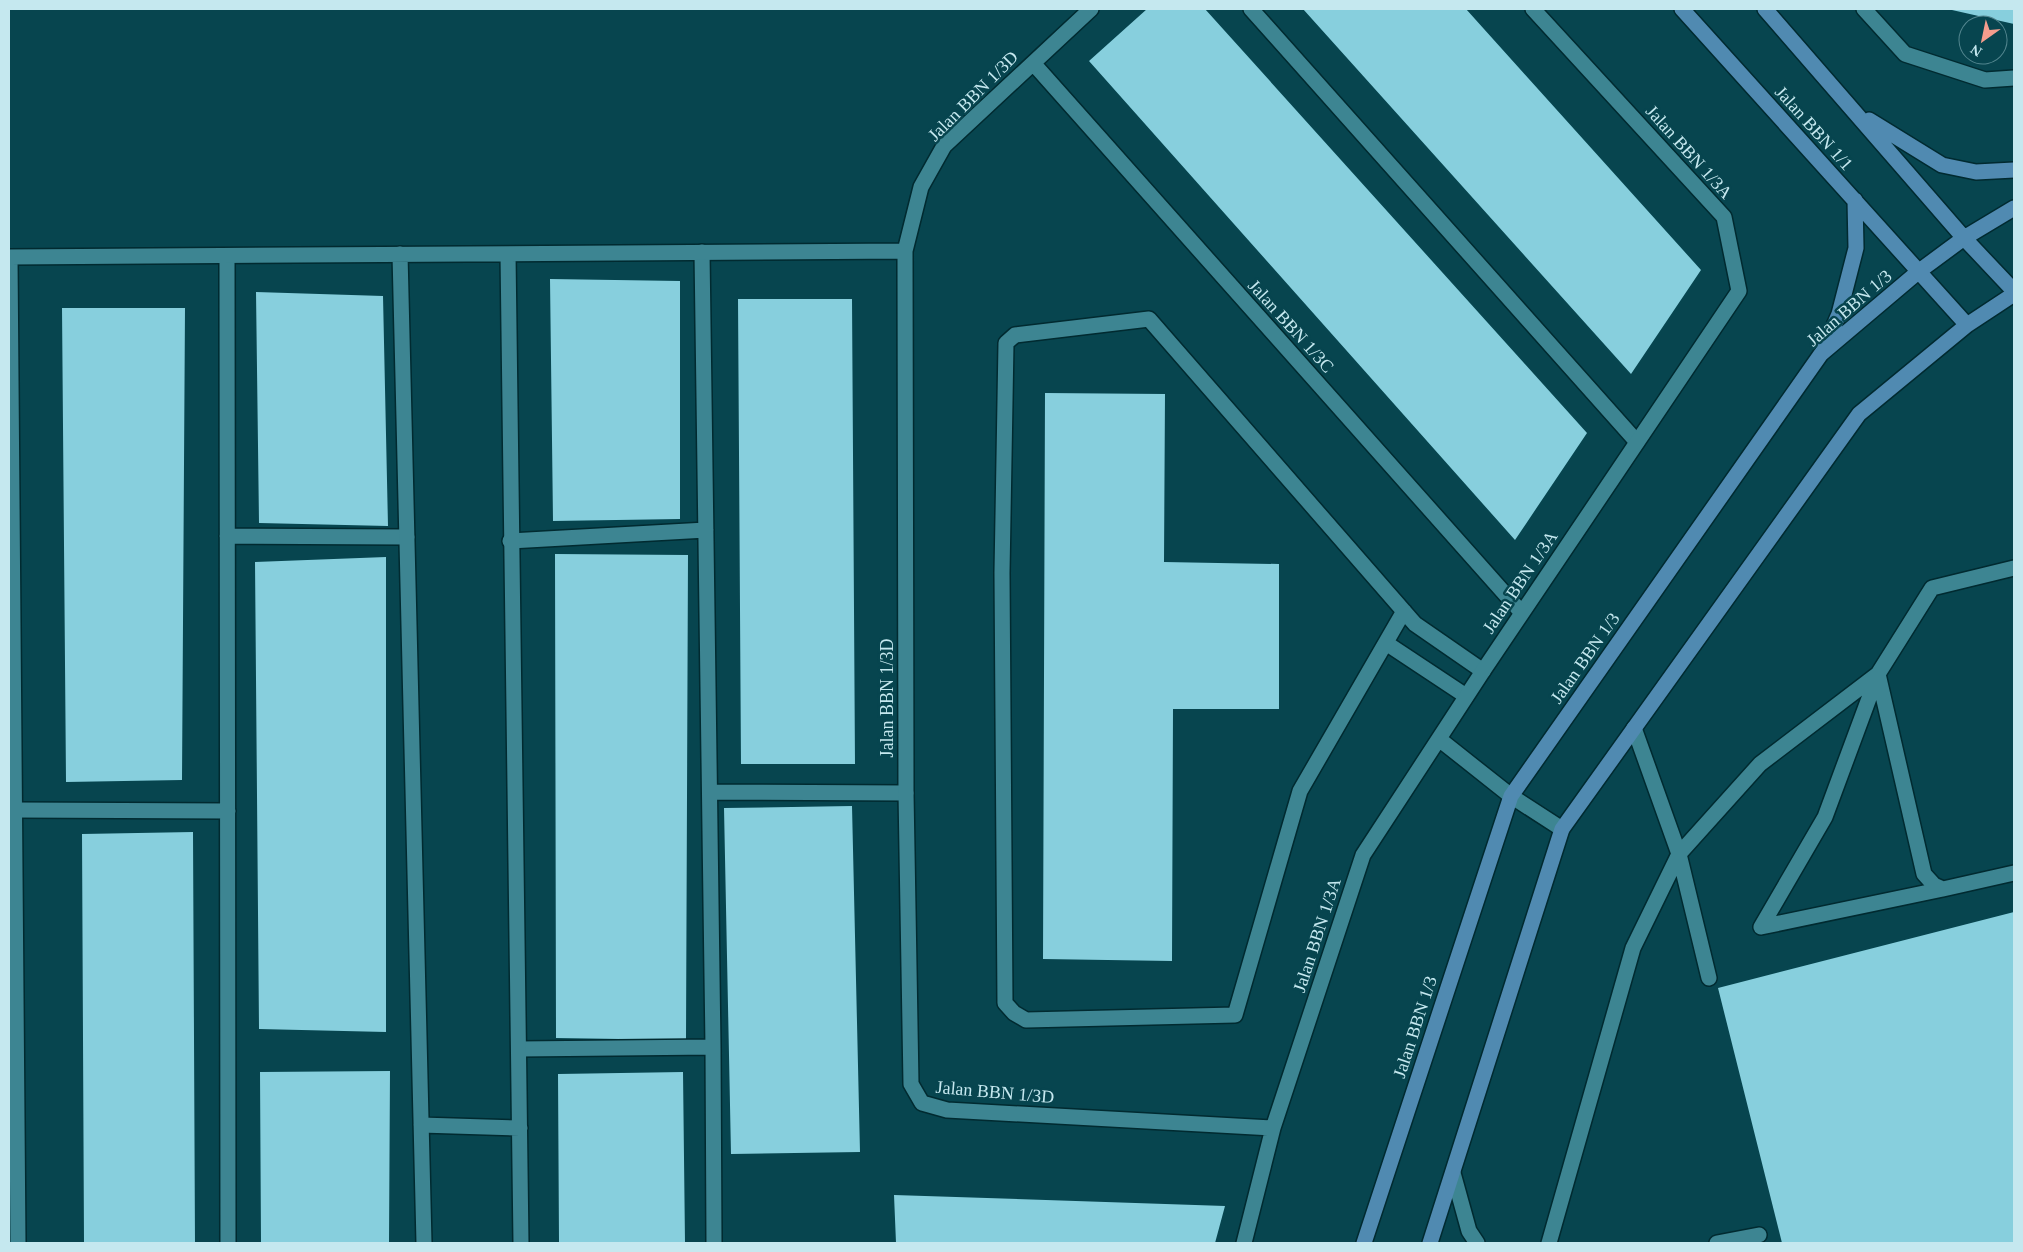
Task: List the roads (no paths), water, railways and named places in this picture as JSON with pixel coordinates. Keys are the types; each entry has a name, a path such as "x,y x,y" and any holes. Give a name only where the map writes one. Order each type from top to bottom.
{"street":[{"name":"Jalan BBN 1/3D","path":"1091,9 944,146 921,187 905,251 906,793 911,1084 922,1103 947,1110 1273,1128"},
{"path":"1251,9 1637,442"},
{"name":"Jalan BBN 1/3A","path":"1244,1243 1273,1128 1363,855 1466,696 1739,291 1724,217 1533,9"},
{"name":"Jalan BBN 1/1","path":"1682,9 1918,272 1968,325"},
{"path":"1430,1243 1562,829 1859,414 1968,325 2014,293 1765,9"},
{"path":"1864,9 1905,54 1985,80 2014,78"},
{"name":"Jalan BBN 1/3C","path":"1033,63 1522,613"},
{"path":"1855,111 1942,165 1976,172 2014,170"},
{"path":"1821,354 1839,314 1856,248 1855,200"},
{"name":"Jalan BBN 1/3","path":"1364,1243 1511,796 1821,354 1918,272 1964,238 2014,208"},
{"path":"18,1243 9,257 905,251"},
{"path":"702,252 714,1243"},
{"path":"400,254 424,1243"},
{"path":"508,254 510,541 521,1243"},
{"path":"226,256 228,1243"},
{"path":"1404,611 1300,791 1234,1015 1026,1020 1014,1013 1005,1003 1002,573 1006,343 1015,335 1149,319 1404,611 1415,624 1483,671"},
{"path":"510,541 706,530"},
{"path":"227,536 407,537"},
{"path":"2014,568 1932,588 1878,674 1825,818 1761,927 2014,873"},
{"path":"1386,643 1466,696"},
{"path":"1549,1243 1633,948 1679,854 1760,764 1878,674"},
{"path":"1878,674 1924,874 1934,885 1942,889"},
{"path":"1634,728 1679,854 1709,978"},
{"path":"1439,739 1511,796 1562,829"},
{"path":"710,792 906,793"},
{"path":"13,820 228,811"},
{"path":"519,1049 713,1047"},
{"path":"421,1125 520,1128"},
{"path":"1453,1173 1468,1231 1477,1243"},
{"path":"1717,1243 1759,1234"}]}
